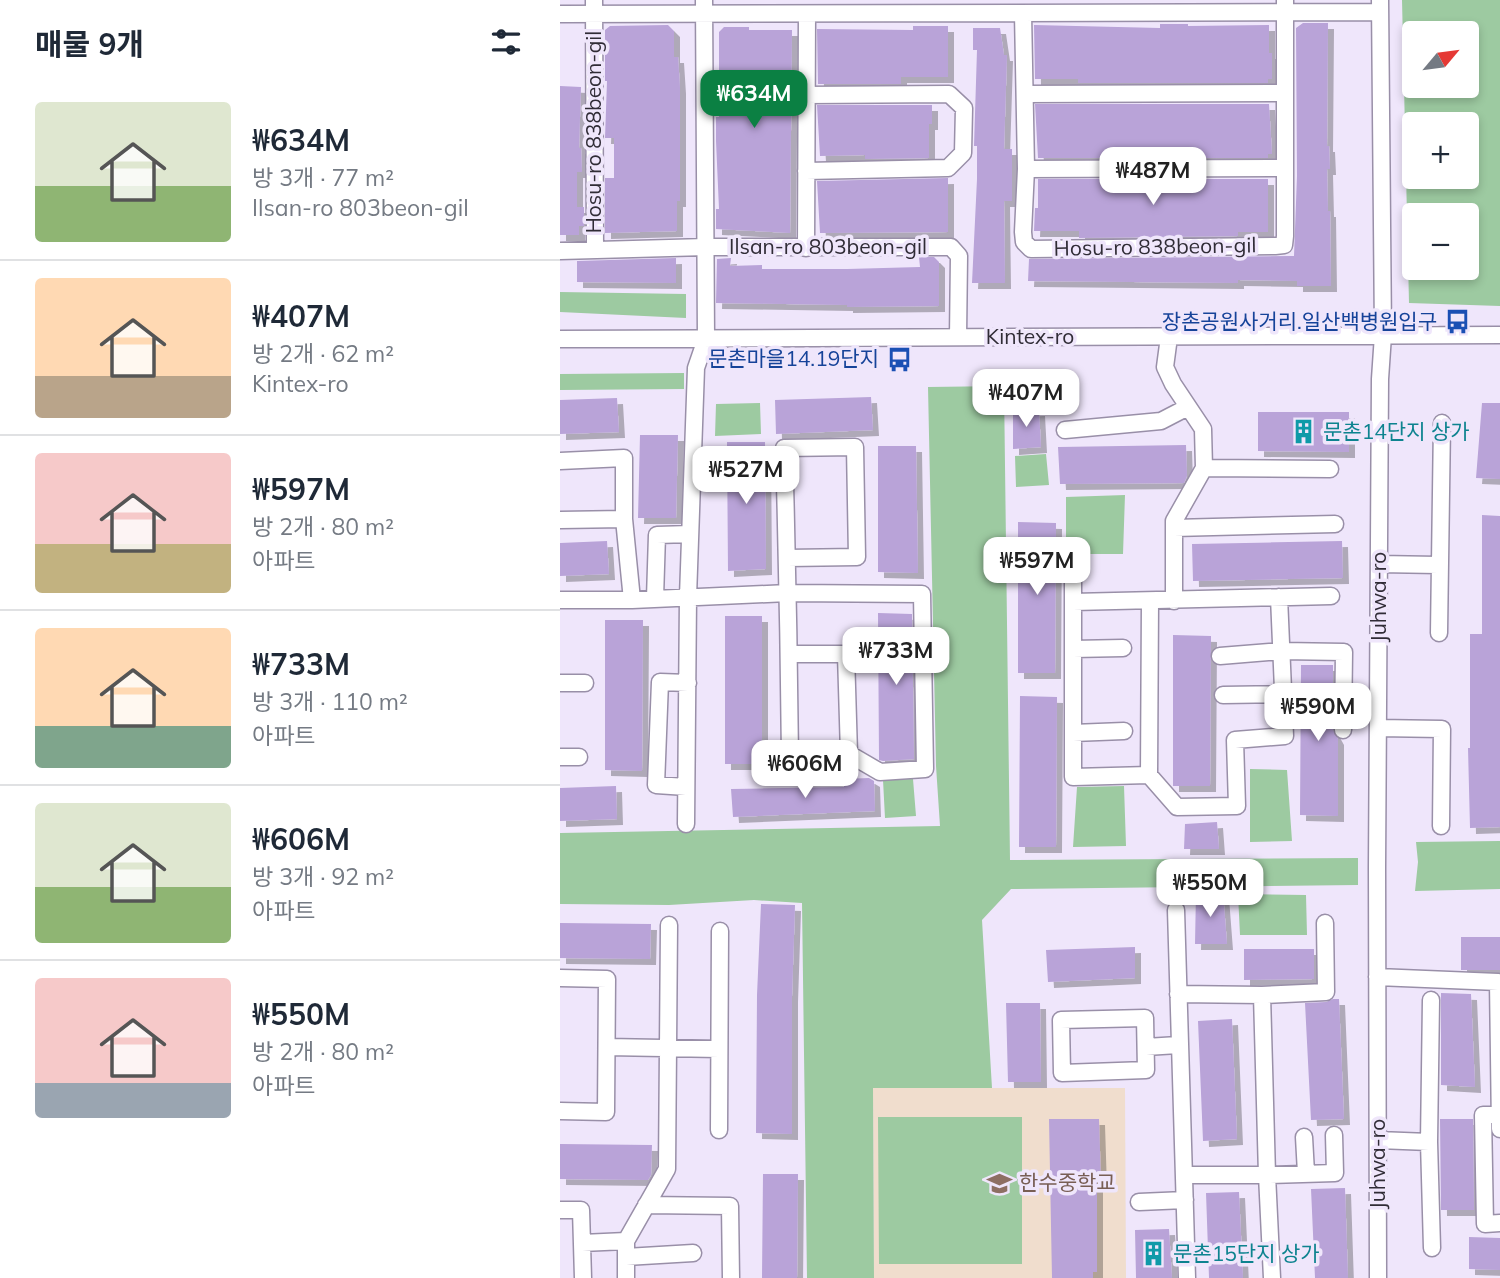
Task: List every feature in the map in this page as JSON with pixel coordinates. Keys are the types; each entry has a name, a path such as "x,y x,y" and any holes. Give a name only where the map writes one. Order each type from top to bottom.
{"street":[{"name":"Hosu-ro 838beon-gil","path":"560,14 594,7 704,7 807,13 944,7 1023,13 1084,6 1379,6"},
{"name":"Hosu-ro 838beon-gil","path":"1023,13 1026,169 1024,242 1031,249 1284,245 1285,6"},
{"name":"Juhwa-ro","path":"1378,1278 1378,728 1383,335 1379,6"},
{"name":"Hosu-ro 838beon-gil","path":"594,7 595,250"},
{"name":"Ilsan-ro 803beon-gil","path":"686,824 688,597 696,368 706,339 704,7"},
{"path":"806,248 807,13"},
{"path":"1025,94 1284,93"},
{"path":"806,95 949,94 964,108 963,153 948,168 806,171"},
{"path":"1026,169 1283,168"},
{"name":"Ilsan-ro 803beon-gil","path":"560,251 706,247 951,247 959,256 958,337"},
{"name":"Kintex-ro","path":"560,339 1500,335"},
{"path":"1169,337 1165,368 1203,429 1204,468 1174,521 1174,601"},
{"path":"1065,430 1161,421 1188,407"},
{"path":"1438,633 1442,423"},
{"path":"560,600 632,600 788,593 922,594 925,769 880,772 849,754 790,757 788,593 787,558 784,448 855,447 857,557 787,558"},
{"path":"560,461 624,458 624,519 632,600"},
{"path":"1204,468 1330,469"},
{"path":"560,520 624,519"},
{"path":"1174,528 1335,524"},
{"path":"655,598 657,535 690,534"},
{"path":"1073,560 1073,777 1149,775"},
{"path":"1379,564 1438,565"},
{"path":"1073,602 1331,596"},
{"path":"1150,601 1149,775 1177,807 1237,806 1235,740 1285,736 1279,597"},
{"path":"1073,649 1123,648"},
{"path":"1220,656 1282,651 1344,652 1343,730"},
{"path":"789,654 846,654 849,754"},
{"path":"686,787 656,785 660,682 688,683"},
{"path":"560,683 585,683"},
{"path":"1223,695 1283,694"},
{"path":"1378,728 1442,729 1441,825"},
{"path":"1073,733 1124,731"},
{"path":"560,757 579,757"},
{"path":"1176,910 1187,1278"},
{"path":"1178,994 1262,995 1326,992 1325,923"},
{"path":"626,1278 626,1249 646,1205 667,1169 669,925"},
{"path":"719,1130 720,931"},
{"path":"1377,977 1498,982 1500,1129"},
{"path":"560,978 607,979 606,1112 560,1111"},
{"path":"1262,995 1272,1278"},
{"path":"1431,1000 1429,1142 1432,1248"},
{"path":"1145,1018 1146,1047 1146,1070 1062,1073 1061,1020 1145,1018"},
{"path":"1146,1047 1178,1045"},
{"path":"607,1047 719,1049"},
{"path":"1499,1115 1483,1115 1485,1224 1500,1223"},
{"path":"1185,1175 1335,1173 1334,1135"},
{"path":"1304,1137 1306,1174"},
{"path":"1378,1140 1429,1142"},
{"path":"1139,1202 1185,1200"},
{"path":"646,1205 730,1206 731,1278"},
{"path":"560,1210 581,1210 583,1278"},
{"path":"582,1243 693,1253"}],"shaded area":[{"name":"한수중학교","path":"873,1088 1125,1088 1126,1278 874,1278"}],"green space":[{"path":"1402,0 1500,0 1500,306 1409,303 1408,280 1479,280 1479,203 1407,203 1406,189 1479,189 1479,112 1405,112 1404,98 1479,98 1479,21 1402,21"},
{"path":"560,292 686,294 686,318 560,312"},
{"path":"684,373 684,389 560,390 560,374"},
{"path":"1004,386 1010,860 1358,858 1358,885 1011,889 982,920 992,1088 873,1088 874,1278 807,1278 802,903 754,900 669,905 560,904 560,833 940,826 936,766 928,387"},
{"path":"760,403 761,434 715,436 716,404"},
{"path":"1046,454 1049,485 1016,487 1015,456"},
{"path":"1125,495 1123,554 1066,554 1066,497"},
{"path":"1250,769 1287,770 1292,841 1250,842"},
{"path":"913,779 916,816 885,818 883,780"},
{"path":"1124,786 1126,846 1073,847 1077,787"},
{"path":"1500,841 1500,889 1415,891 1418,862 1416,842"},
{"path":"1238,894 1306,895 1307,935 1240,935"},
{"path":"878,1117 1022,1117 1022,1264 879,1264"}],"building":[{"path":"1303,23 1328,23 1327,146 1330,169 1327,169 1331,286 1297,286 1297,281 1238,280 1238,283 1028,281 1029,259 1294,256 1297,176 1296,28"},
{"path":"1160,24 1269,25 1272,79 1268,79 1268,83 1078,83 1078,79 1035,79 1034,25 1160,28"},
{"path":"668,25 674,31 674,57 678,57 680,88 680,201 677,201 677,231 605,233 605,178 614,178 614,138 605,138 605,30 610,26"},
{"path":"913,26 948,26 948,77 901,77 901,84 818,84 817,29 913,30"},
{"path":"724,27 792,30 790,233 716,229 716,209 719,209 716,117 719,117 719,32"},
{"path":"973,28 1000,28 1004,55 1007,55 1004,149 1012,149 1012,201 1004,201 1005,283 972,283 977,179 977,146 974,146 977,50 973,50"},
{"path":"560,86 581,87 579,148 582,172 577,172 577,207 584,207 584,226 579,226 579,235 560,235"},
{"path":"1035,104 1269,104 1272,154 1268,154 1268,158 1201,158 1201,154 1149,154 1149,158 1038,158"},
{"path":"817,105 932,105 929,158 865,159 865,155 820,156"},
{"path":"948,178 948,232 820,233 817,181"},
{"path":"1038,179 1268,179 1268,232 1238,232 1238,236 1079,238 1079,231 1034,231 1035,208 1038,208"},
{"path":"919,257 934,257 939,262 939,306 847,307 716,303 717,259 731,258 730,266 762,265 762,269 847,269 920,267"},
{"path":"676,258 676,283 577,282 577,261"},
{"path":"871,397 873,430 776,434 775,400"},
{"path":"617,398 619,432 560,434 560,400"},
{"path":"1482,403 1500,403 1500,479 1476,478"},
{"path":"1039,410 1041,447 1013,449 1013,411"},
{"name":"문촌14단지 상가","path":"1258,412 1349,412 1349,452 1258,451"},
{"path":"640,435 678,435 676,518 638,518"},
{"path":"727,442 765,442 766,569 728,571"},
{"path":"1186,445 1187,476 1184,483 1060,484 1058,447"},
{"path":"878,446 916,446 918,573 878,572"},
{"path":"1482,515 1500,516 1500,827 1470,828 1470,634 1482,634"},
{"path":"1018,522 1056,523 1055,673 1018,673"},
{"path":"607,541 609,574 560,576 560,543"},
{"path":"1342,541 1343,578 1193,581 1192,544"},
{"path":"878,613 912,614 914,759 879,760"},
{"path":"725,616 762,616 762,764 725,764"},
{"path":"605,620 643,620 642,771 605,770"},
{"path":"1173,635 1211,636 1210,786 1173,786"},
{"path":"1301,665 1333,665 1333,730 1338,739 1338,816 1300,815"},
{"path":"1020,696 1057,697 1056,847 1019,847"},
{"path":"869,778 874,781 875,811 733,817 731,789 844,787 844,779"},
{"path":"616,786 617,819 560,821 560,788"},
{"path":"1217,822 1219,849 1184,849 1185,824"},
{"path":"1196,892 1223,892 1227,944 1195,944"},
{"path":"761,904 795,905 792,1134 756,1133"},
{"path":"560,923 651,924 650,959 560,958"},
{"path":"1461,937 1500,937 1500,970 1461,970"},
{"path":"1135,947 1135,978 1048,982 1046,950"},
{"path":"1244,949 1314,949 1314,979 1244,980"},
{"path":"1441,993 1471,994 1475,1087 1441,1085"},
{"path":"1339,999 1344,1119 1311,1120 1305,1003"},
{"path":"1006,1003 1040,1003 1041,1082 1008,1082"},
{"path":"1232,1019 1237,1139 1203,1141 1198,1021"},
{"path":"1049,1119 1099,1119 1101,1182 1097,1182 1097,1272 1093,1272 1093,1278 1052,1278"},
{"path":"1440,1119 1473,1119 1474,1210 1441,1210"},
{"path":"560,1144 652,1145 651,1175 648,1180 560,1179"},
{"path":"763,1174 798,1174 797,1278 762,1278"},
{"path":"1345,1188 1348,1278 1315,1278 1311,1189"},
{"path":"1239,1192 1243,1278 1209,1278 1206,1193"},
{"name":"문촌15단지 상가","path":"1169,1229 1172,1278 1136,1278 1135,1230"},
{"path":"1469,1237 1500,1238 1500,1270 1469,1269"}],"place":[{"name":"장촌공원사거리.일산백병원입구","path":"1457,322"},
{"name":"문촌마을14.19단지","path":"899,359"},
{"name":"문촌14단지 상가","path":"1303,432"},
{"name":"한수중학교","path":"999,1183"},
{"name":"문촌15단지 상가","path":"1153,1254"}]}
